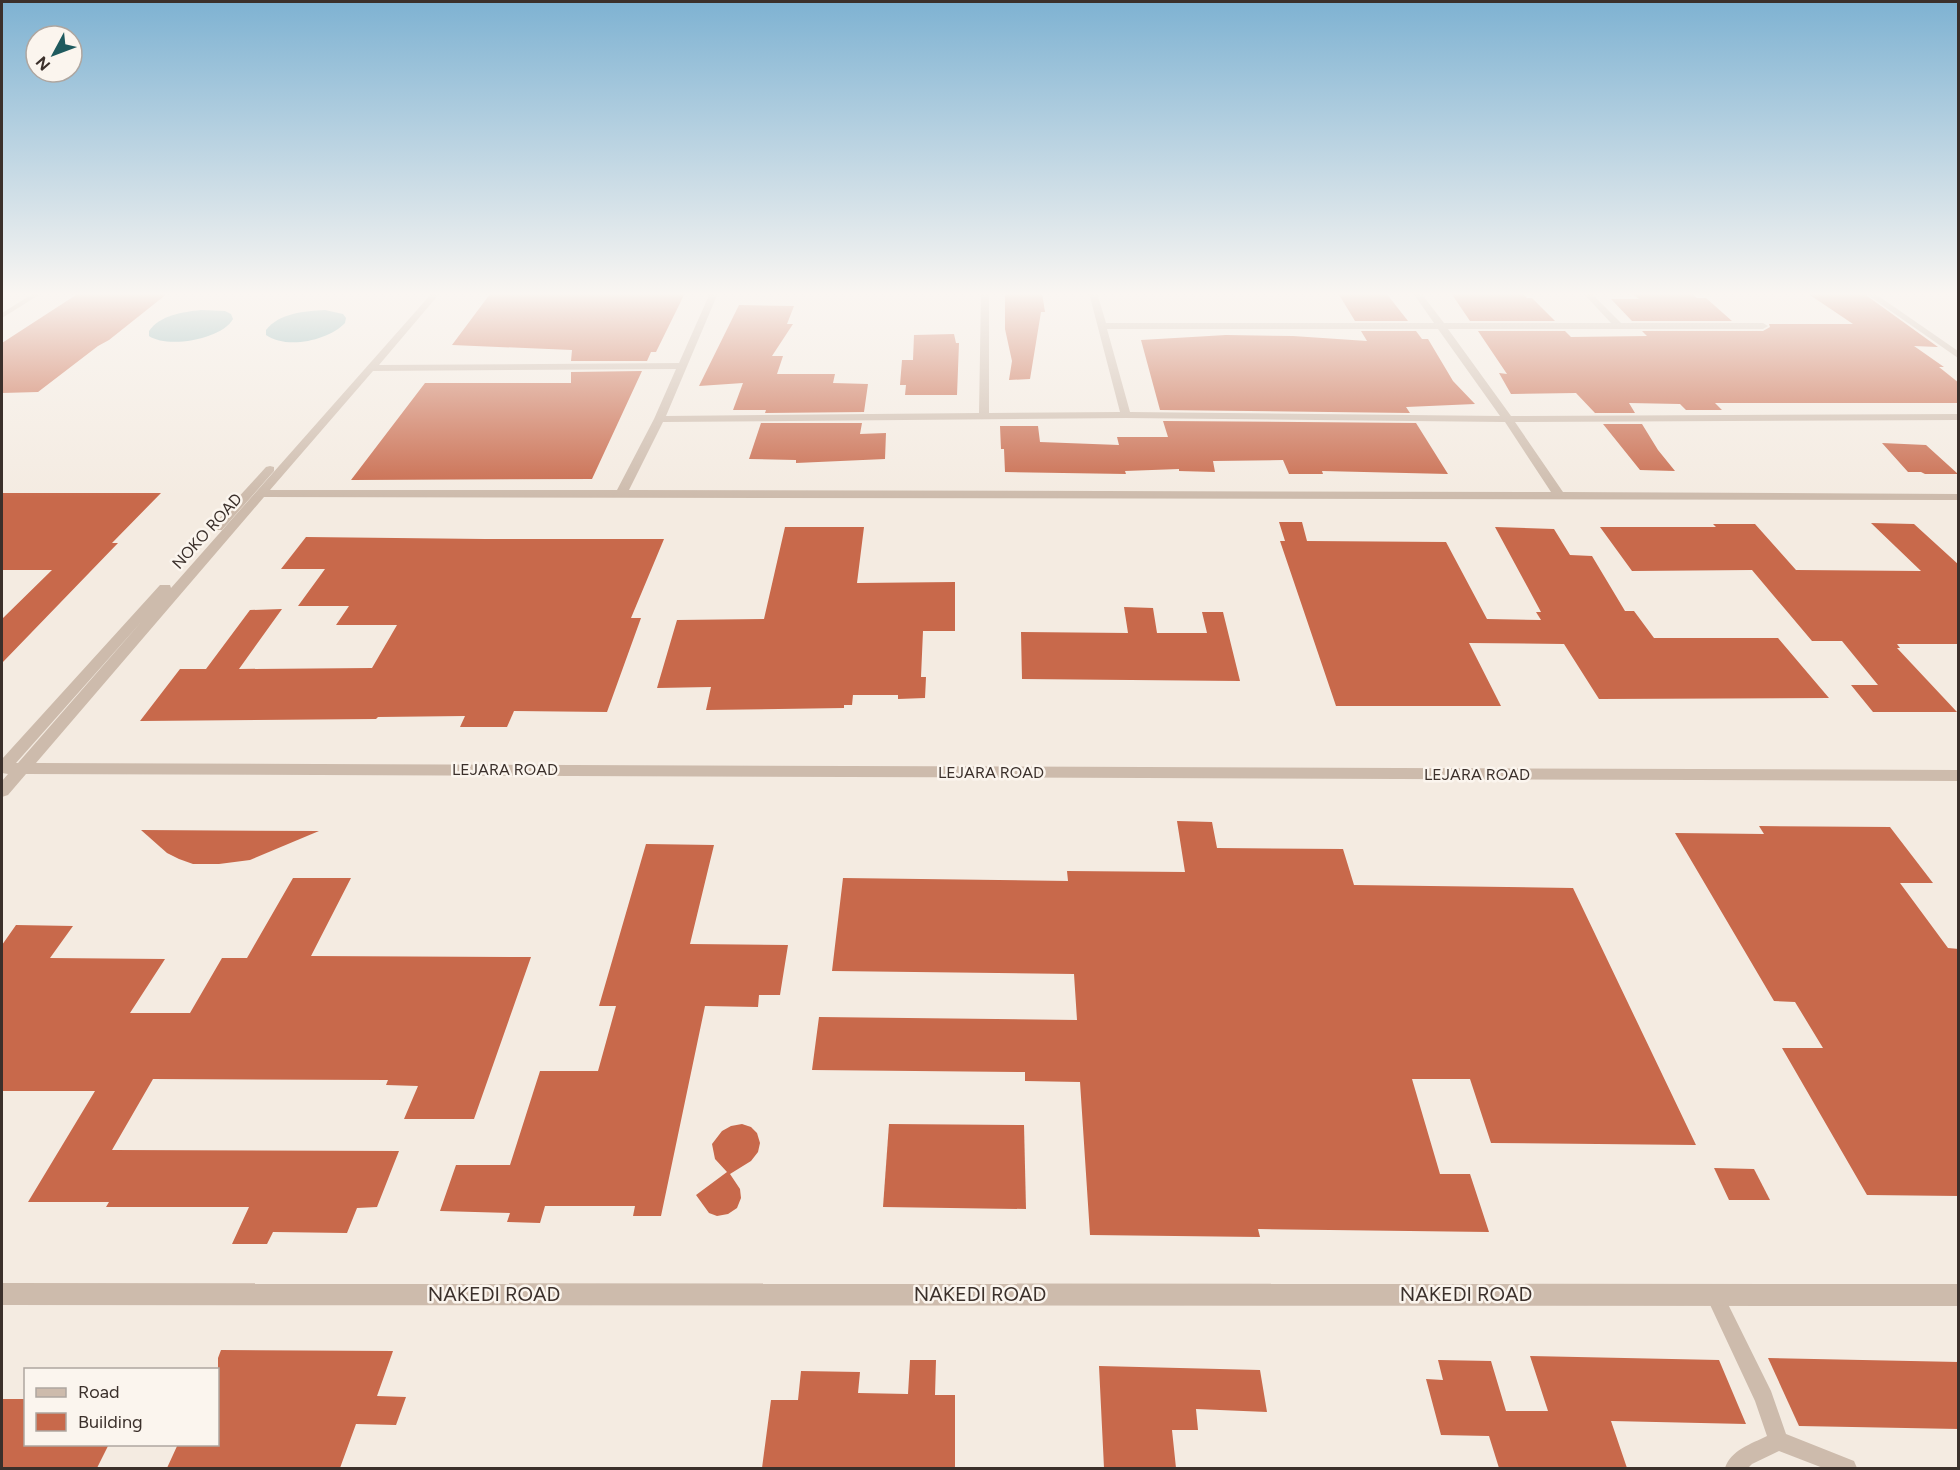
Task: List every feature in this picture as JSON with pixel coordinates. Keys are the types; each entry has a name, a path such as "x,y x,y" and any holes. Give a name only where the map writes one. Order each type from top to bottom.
{"street":[{"path":"2,768 209,538 363,362"},
{"name":"NOKO ROAD","path":"2,791 376,362"},
{"path":"621,493 659,419 683,362"},
{"path":"984,362 984,416"},
{"path":"1112,362 1126,415"},
{"path":"1466,362 1559,495"},
{"path":"371,368 681,366"},
{"path":"659,419 1126,415 1508,419 1959,417"},
{"path":"261,494 1959,497"},
{"name":"LEJARA ROAD","path":"2,768 1959,776"},
{"name":"NAKEDI ROAD","path":"2,1294 1714,1293 1959,1295"}],"lane":[{"path":"1714,1293 1764,1398 1779,1441"},
{"path":"1735,1468 1745,1457 1779,1441 1847,1468"}],"building":[{"path":"2,362 78,362 38,392 2,393"},
{"path":"711,362 781,362 777,374 835,374 833,383 868,384 864,412 765,413 766,410 733,410 743,383 699,386"},
{"path":"902,362 958,362 957,395 905,395 906,385 900,385"},
{"path":"1012,362 1033,362 1030,379 1009,380"},
{"path":"1147,362 1441,362 1453,381 1475,404 1406,407 1410,413 1160,410"},
{"path":"1499,362 1936,362 1944,367 1939,367 1959,383 1959,403 1715,403 1722,410 1686,410 1680,404 1629,403 1635,413 1595,413 1576,393 1511,394 1499,373 1507,374"},
{"path":"642,371 592,479 351,480 425,383 571,383 571,372"},
{"path":"1163,421 1416,423 1448,474 1322,471 1323,474 1289,474 1283,460 1213,461 1215,472 1179,471 1179,469 1125,471 1126,474 1005,472 1000,426 1038,426 1040,442 1119,445 1117,437 1168,437"},
{"path":"761,423 862,423 860,434 886,433 885,459 796,463 796,460 749,459"},
{"path":"1603,424 1642,424 1658,450 1675,471 1640,470"},
{"path":"1882,443 1926,445 1958,474 1908,472"},
{"path":"2,493 161,493 112,543 118,543 2,663 2,619 52,570 2,570"},
{"path":"1279,522 1302,522 1307,541 1446,542 1487,619 1541,620 1536,612 1541,612 1495,527 1554,529 1570,555 1592,556 1625,611 1634,611 1654,638 1778,638 1829,698 1599,699 1564,644 1469,643 1501,706 1336,706 1280,541 1285,541"},
{"path":"1871,523 1914,524 1959,565 1959,644 1897,644 1900,648 1897,648 1957,712 1873,712 1851,685 1878,685 1842,641 1812,641 1752,570 1632,571 1600,527 1716,527 1713,524 1755,524 1796,570 1921,571"},
{"path":"785,527 864,527 857,583 955,582 955,631 923,631 921,677 926,677 925,698 898,699 898,695 853,695 852,705 844,705 844,708 706,710 711,687 657,688 677,620 764,619"},
{"path":"306,537 664,539 631,618 641,618 607,712 514,711 507,727 460,727 465,716 140,721 180,669 206,669 250,610 282,609 239,669 372,668 397,625 336,625 349,606 298,606 325,569 281,569"},
{"path":"1124,607 1153,608 1157,633 1207,633 1202,612 1223,612 1240,681 1022,679 1021,632 1128,633"},
{"path":"1177,821 1212,822 1217,848 1343,849 1354,885 1573,888 1696,1145 1491,1143 1470,1079 1412,1079 1440,1174 1470,1174 1489,1232 1258,1229 1260,1237 1090,1235 1080,1082 1025,1081 1025,1072 812,1070 819,1017 1077,1020 1074,974 832,971 843,878 1068,881 1067,871 1185,872"},
{"path":"1759,826 1890,827 1933,883 1900,883 1948,948 1959,949 1959,1196 1867,1195 1782,1048 1823,1048 1795,1002 1774,1001 1675,833 1764,834"},
{"path":"141,830 319,831 250,860 219,864 193,864 167,853"},
{"path":"646,844 714,845 690,944 788,945 780,995 759,995 758,1007 705,1006 661,1216 633,1216 635,1206 545,1206 540,1223 507,1222 510,1213 440,1211 456,1165 510,1165 540,1071 598,1071 616,1006 599,1006"},
{"path":"293,878 351,878 311,956 531,957 474,1119 404,1119 418,1086 386,1085 388,1080 153,1079 112,1150 399,1151 377,1207 357,1208 347,1233 273,1232 267,1244 232,1244 249,1207 106,1207 109,1202 28,1202 95,1091 2,1091 2,945 16,925 73,926 50,958 165,959 130,1013 190,1013 222,958 247,958"},
{"path":"742,1124 751,1127 757,1133 760,1143 758,1152 751,1161 730,1174 740,1189 741,1198 737,1208 728,1214 717,1216 709,1213 696,1195 727,1172 715,1159 712,1144 722,1131"},
{"path":"889,1124 1024,1125 1026,1209 883,1207"},
{"path":"1714,1168 1754,1169 1770,1200 1729,1200"},
{"path":"221,1350 393,1351 377,1396 406,1397 396,1425 356,1424 340,1468 167,1468 177,1446 219,1446 218,1358"},
{"path":"1530,1356 1719,1360 1746,1424 1611,1421 1627,1468 1499,1468 1489,1436 1441,1435 1426,1379 1443,1380 1438,1360 1491,1361 1506,1411 1548,1411"},
{"path":"1768,1358 1959,1362 1959,1429 1799,1426"},
{"path":"910,1360 936,1360 935,1395 955,1395 955,1468 762,1468 771,1400 798,1400 801,1371 860,1372 858,1393 908,1394"},
{"path":"1099,1366 1260,1370 1267,1412 1196,1409 1198,1430 1172,1430 1176,1468 1104,1468"},
{"path":"2,1399 24,1399 24,1446 108,1446 97,1468 2,1468"}]}
